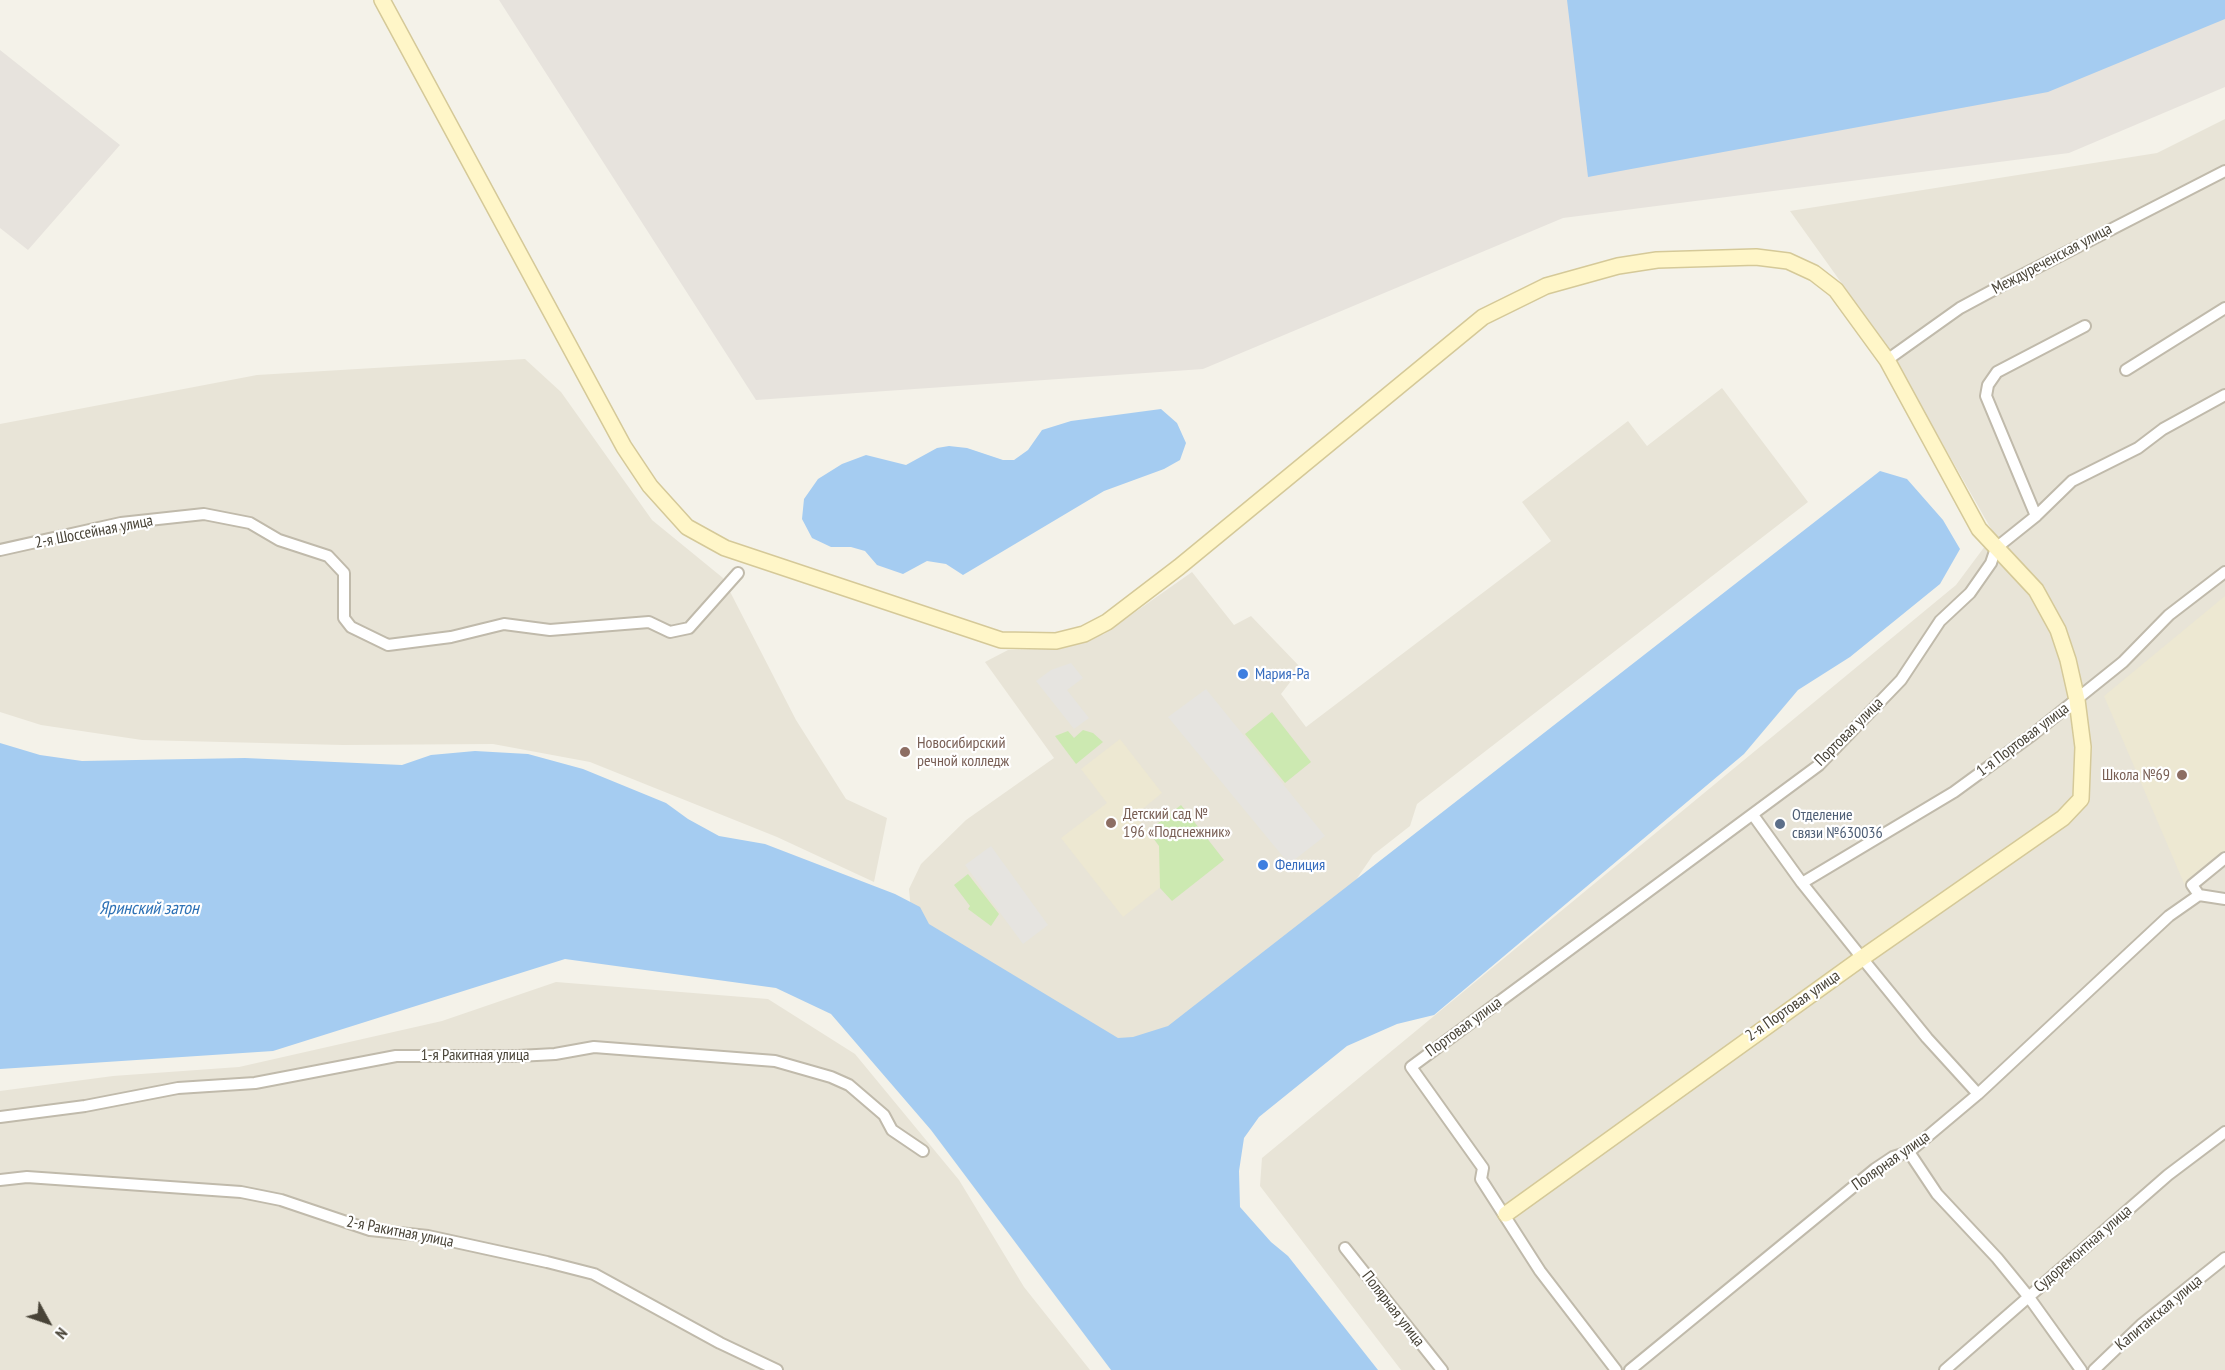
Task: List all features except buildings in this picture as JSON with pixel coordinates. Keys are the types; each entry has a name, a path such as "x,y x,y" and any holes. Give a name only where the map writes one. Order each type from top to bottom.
{"street":[{"path":"382,0 624,447 650,486 687,527 725,548 1001,640 1056,641 1084,634 1107,622 1179,567 1483,317 1546,286 1577,275 1657,260 1722,257 1788,261 1814,273 1836,290 1887,360 1979,530 2036,590 2058,630 2077,700"},
{"name":"Междуреченская улица","path":"1887,360 1960,308 2225,171"},
{"path":"2126,370 2225,308"},
{"path":"2036,516 1986,396 1988,385 1997,372 2085,326"},
{"name":"Портовая улица","path":"1506,1214 1481,1179 1483,1168 1411,1066 1753,814 1798,778 1819,765 1901,680 1940,621 1970,593 1991,563 1996,548 2036,516 2072,481 2138,448 2163,429 2225,395"},
{"name":"2-я Шоссейная улица","path":"0,550 121,523 204,514 249,522 279,540 328,556 344,573 344,618 351,627 388,645 451,637 504,624 550,630 649,622 670,632 689,628 738,573"},
{"name":"1-я Портовая улица","path":"1802,883 1954,792 2077,700 2123,662 2169,615 2225,572"},
{"name":"2-я Портовая улица","path":"1506,1214 1862,958 2063,818 2081,799 2083,747 2077,700"},
{"path":"1753,814 1802,883 1862,958 1978,1094"},
{"path":"2225,858 2192,885 2199,895 2225,899"},
{"name":"Полярная улица","path":"1630,1370 1875,1169 1893,1157 1909,1152 1978,1094 2169,916 2199,895"},
{"name":"1-я Ракитная улица","path":"0,1117 85,1106 178,1088 255,1083 396,1056 518,1056 555,1054 594,1047 775,1061 831,1077 849,1085 884,1115 892,1130 923,1151"},
{"name":"Судоремонтная улица","path":"1945,1370 2168,1175 2225,1132"},
{"path":"1909,1152 1937,1194 1997,1258 2082,1370"},
{"name":"2-я Ракитная улица","path":"0,1180 27,1177 241,1192 281,1200 370,1230 428,1236 547,1262 594,1274 720,1343 777,1370"},
{"path":"1506,1214 1540,1271 1616,1370"},
{"name":"Полярная улица","path":"1345,1248 1442,1370"},
{"name":"Капитанская улица","path":"2094,1370 2141,1325 2225,1258"}],"shaded area":[{"path":"499,0 2225,0 2225,87 2069,153 1563,218 1203,369 756,400"},
{"path":"0,50 120,145 28,250 0,228"},
{"path":"2225,119 2225,1370 1401,1370 1260,1186 1262,1158 1956,585 1994,534 1888,348 1790,211 2157,153"},
{"path":"525,359 561,392 652,520 723,578 796,720 846,799 887,818 874,882 777,837 590,762 493,744 343,745 142,740 41,725 0,712 0,424 257,375"},
{"path":"1722,388 1808,502 1417,804 1410,826 1373,855 1349,890 1169,1027 1129,1044 1089,1031 928,929 911,911 909,889 921,864 966,820 1054,758 985,662 1008,650 1053,649 1104,634 1192,572 1234,625 1251,616 1301,668 1281,694 1306,727 1551,541 1522,502 1628,421 1647,446"},
{"name":"Школа №69","path":"2225,596 2225,855 2186,888 2104,696"},
{"path":"1071,663 1083,678 1067,690 1089,718 1074,729 1036,681 1051,670"},
{"path":"1206,689 1325,836 1289,864 1168,717"},
{"name":"Детский сад № 196 «Подснежник»","path":"1120,739 1162,793 1135,815 1159,846 1162,886 1123,917 1061,838 1107,803 1081,769"},
{"path":"991,846 1048,925 1023,944 965,865"},
{"path":"556,982 768,999 855,1054 959,1180 1024,1287 1090,1370 0,1370 0,1091 113,1076 239,1067 442,1021"}],"green space":[{"path":"1272,712 1311,762 1285,783 1245,734"},
{"path":"1083,730 1093,733 1103,742 1076,764 1055,736 1068,731 1074,738"},
{"path":"1181,805 1224,860 1172,901 1160,888 1159,846 1148,831"},
{"path":"968,874 999,914 991,926 968,909 970,906 954,885"}],"water":[{"path":"1567,0 2225,0 2225,19 2048,92 1588,177"},
{"path":"1161,409 1177,423 1186,443 1180,460 1164,469 1104,491 963,575 946,564 927,561 903,574 877,565 865,551 851,547 831,547 812,538 802,519 804,499 818,479 842,464 866,455 906,465 937,448 949,446 967,448 1003,460 1014,460 1028,450 1042,430 1071,421"},
{"name":"Яринский затон","path":"1880,471 1907,479 1943,520 1960,549 1940,584 1850,657 1798,690 1744,754 1434,1015 1397,1024 1347,1046 1259,1117 1244,1138 1239,1171 1240,1207 1271,1242 1288,1256 1378,1370 1111,1370 931,1130 831,1014 776,988 565,959 273,1051 0,1069 0,743 40,755 82,761 245,758 402,765 431,755 475,751 528,754 583,769 666,803 688,819 719,836 765,844 895,894 920,907 929,924 1118,1038 1133,1037 1168,1026"}],"place":[{"name":"Мария-Ра","path":"1243,674"},
{"name":"Новосибирский речной колледж","path":"905,752"},
{"name":"Школа №69","path":"2182,775"},
{"name":"Детский сад № 196 «Подснежник»","path":"1111,823"},
{"name":"Отделение связи №630036","path":"1780,824"},
{"name":"Фелиция","path":"1263,865"}]}
